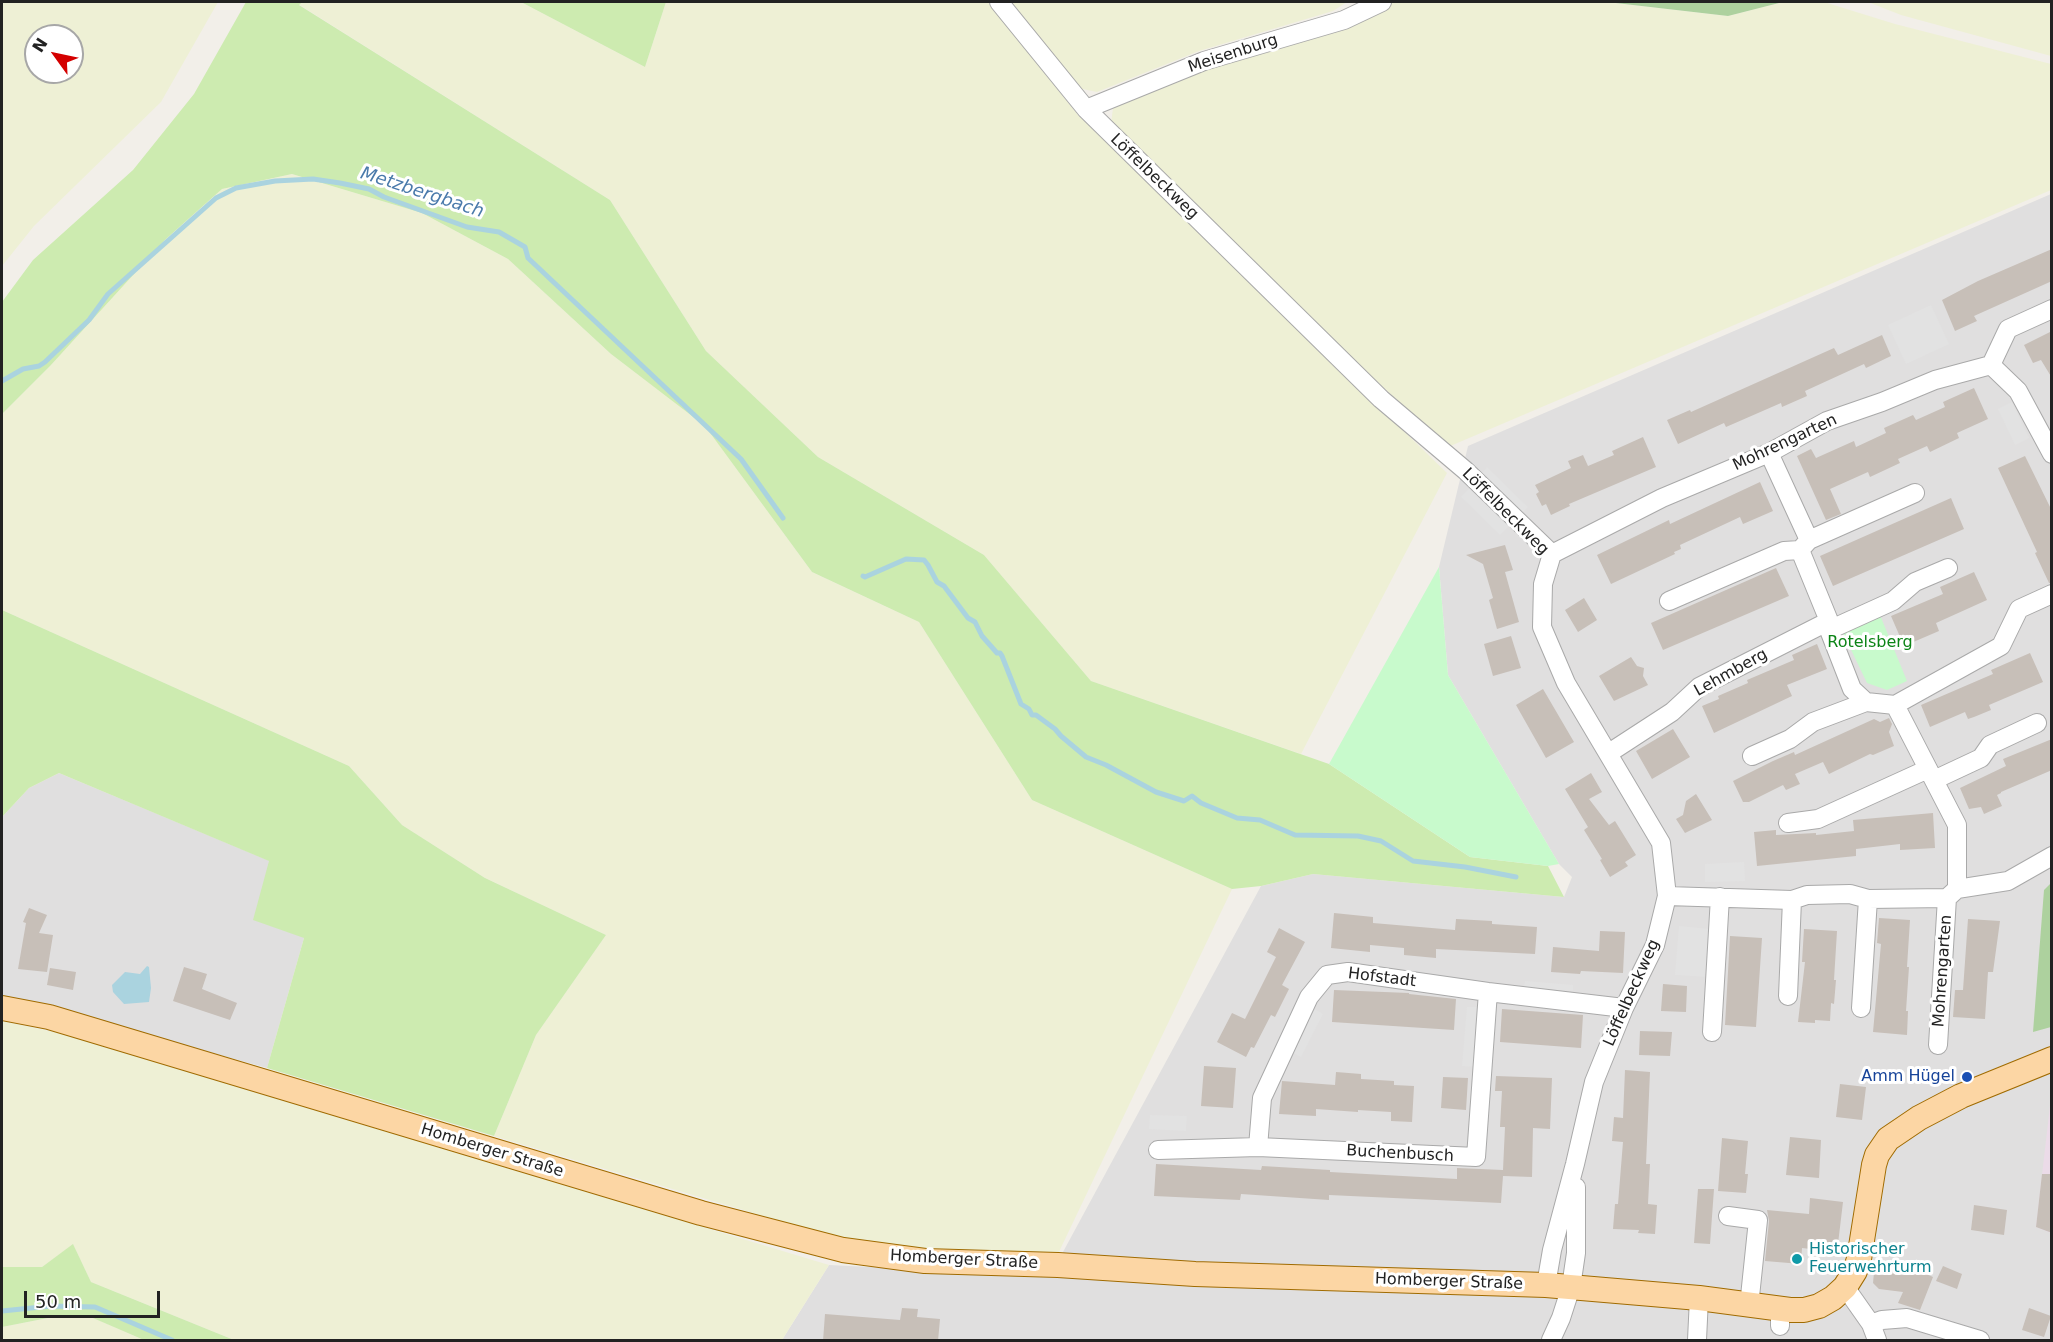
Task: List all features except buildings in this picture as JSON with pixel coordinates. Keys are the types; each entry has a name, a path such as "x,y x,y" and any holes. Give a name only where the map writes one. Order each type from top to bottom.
{"main road":[{"name":"Homberger Straße","path":"2,1008 48,1017 678,1206 843,1250 925,1261 1058,1265 1196,1274 1546,1285 1699,1298 1749,1306 1780,1318 1819,1306 1845,1287"},
{"path":"1845,1287 1855,1271 1859,1258 1874,1165 1882,1146 1899,1130 1961,1096 2052,1059"}],"street":[{"name":"Löffelbeckweg","path":"999,2 1086,110 1381,399 1466,471 1552,554 1544,584 1542,627 1566,683 1661,843 1667,896 1655,945 1624,1008 1594,1082 1552,1250 1546,1285"},
{"name":"Meisenburg","path":"1086,110 1204,61 1344,20 1382,2"},
{"path":"2052,309 2008,329 1991,365 2018,391 2052,454"},
{"name":"Mohrengarten","path":"1552,554 1662,498 1769,453 1827,421 1935,380 1991,365"},
{"path":"1769,453 1805,545 1829,626 1852,689 1866,702"},
{"path":"1669,601 1784,550 1805,545 1915,493"},
{"name":"Lehmberg","path":"1609,753 1672,712 1699,687 1829,626 1893,601 1915,582 1948,568"},
{"path":"1752,756 1790,739 1813,722 1866,702 1895,705 2001,646 2019,609 2052,594"},
{"path":"1895,705 1957,825 1952,893"},
{"path":"1788,823 1818,819 1981,758 1990,745 2037,723"},
{"name":"Mohrengarten","path":"1667,896 1792,900 1807,895 1850,894 1868,899 1952,893 2008,881 2052,856"},
{"name":"Mohrengarten","path":"1938,1045 1952,893"},
{"path":"1712,1032 1720,897"},
{"path":"1861,1008 1868,899"},
{"path":"1788,996 1792,900"},
{"name":"Hofstadt","path":"1258,1147 1262,1098 1309,997 1327,975 1348,972 1624,1008"},
{"name":"Buchenbusch","path":"1158,1150 1258,1147 1476,1157 1488,992"},
{"name":"Löffelbeckweg","path":"1551,1341 1571,1287 1576,1253 1575,1164"},
{"path":"1728,1216 1758,1220 1749,1306"},
{"path":"1845,1287 1877,1328 1907,1318 1980,1341"},
{"path":"1697,1341 1699,1298"}],"shaded area":[{"path":"2051,194 2051,1340 782,1340 829,1265 1050,1276 1261,886 1313,874 1564,897 1572,877 1559,864 1448,675 1439,567 1468,446"},
{"path":"1931,305 1949,344 1906,364 1888,325"},
{"path":"2012,402 2029,438 2015,445 1998,409"},
{"path":"1487,467 1528,507 1518,517 1478,477"},
{"path":"1470,487 1509,526 1500,535 1461,497"},
{"path":"59,773 270,861 304,938 267,1068 64,1012 2,1001 2,817 29,788"},
{"path":"1744,862 1745,881 1705,882 1705,864"},
{"path":"1679,926 1709,929 1705,977 1675,975"},
{"path":"1525,981 1573,985 1573,991 1524,988"},
{"path":"1311,1007 1323,1014 1301,1057 1288,1050"},
{"path":"1467,1007 1480,1007 1476,1067 1462,1066"},
{"path":"2051,1106 2051,1233 2036,1227"},
{"path":"1150,1115 1187,1116 1186,1131 1149,1129"}],"green space":[{"path":"2,2 218,2 161,102 34,226 2,266"},
{"path":"246,2 302,2 299,5 610,200 706,351 818,457 984,555 1091,681 1329,764 1470,857 1548,866 1564,897 1313,874 1261,886 1232,889 1032,800 919,622 812,572 705,426 611,354 508,259 422,213 292,174 222,189 166,239 51,365 2,414 2,302 33,260 133,170 194,94"},
{"path":"302,2 521,2 645,67 666,2 988,2 1078,115 1447,473 1301,754 1091,681 984,555 818,457 706,351 610,200 298,4"},
{"path":"521,2 666,2 645,67"},
{"path":"1011,2 1347,2 1333,11 1199,51 1097,92 1078,88"},
{"path":"1389,2 1607,2 1728,16 1783,2 1824,2 1895,24 2051,64 2051,190 1448,447 1360,366 1111,124 1113,108 1213,64"},
{"path":"1607,2 1783,2 1728,16"},
{"path":"1868,2 2051,2 2051,56 1901,15"},
{"path":"292,174 422,213 508,259 611,354 705,426 812,572 919,622 1032,800 1232,889 1057,1256 922,1251 841,1239 494,1136 536,1035 606,935 485,878 402,825 349,766 2,610 2,414 51,365 166,239 222,189"},
{"path":"1439,567 1448,675 1559,864 1548,866 1470,857 1329,764"},
{"path":"2,610 349,766 402,825 485,878 606,935 536,1035 494,1136 267,1068 304,938 253,920 269,861 59,773 29,788 2,817"},
{"name":"Rotelsberg","path":"1880,615 1907,681 1887,690 1867,683 1843,633"},
{"path":"2051,883 2051,1027 2033,1032 2044,890"},
{"path":"2,1021 59,1033 829,1265 782,1340 234,1340 91,1282 73,1245 42,1267 2,1267"},
{"path":"73,1244 91,1282 234,1340 144,1340 93,1318 48,1318 2,1327 2,1267 42,1267"},
{"path":"48,1318 94,1318 144,1340 2,1340 2,1327"}],"water":[{"path":"147,966 151,988 149,1002 124,1004 113,992 112,985 125,972 140,974"}],"waterway":[{"name":"Metzbergbach","path":"2,381 23,369 39,366 45,362 89,320 108,294 216,198 236,188 275,181 313,179 340,183 369,189 384,197 467,227 499,232 525,247 528,258 741,459 783,518"},
{"name":"Metzbergbach","path":"863,576 906,559 924,560 937,582 944,586 968,618 975,622 982,636 997,653 1000,653 1021,704 1029,709 1032,715 1036,715 1055,729 1086,757 1156,792 1184,801 1192,796 1201,803 1237,818 1260,820 1295,835 1358,836 1381,841 1413,861 1465,867 1516,877"},
{"path":"2,1311 51,1306 95,1307 172,1340"}],"place":[{"name":"Amm Hügel","path":"1967,1077"},
{"name":"Historischer Feuerwehrturm","path":"1797,1259"}]}
